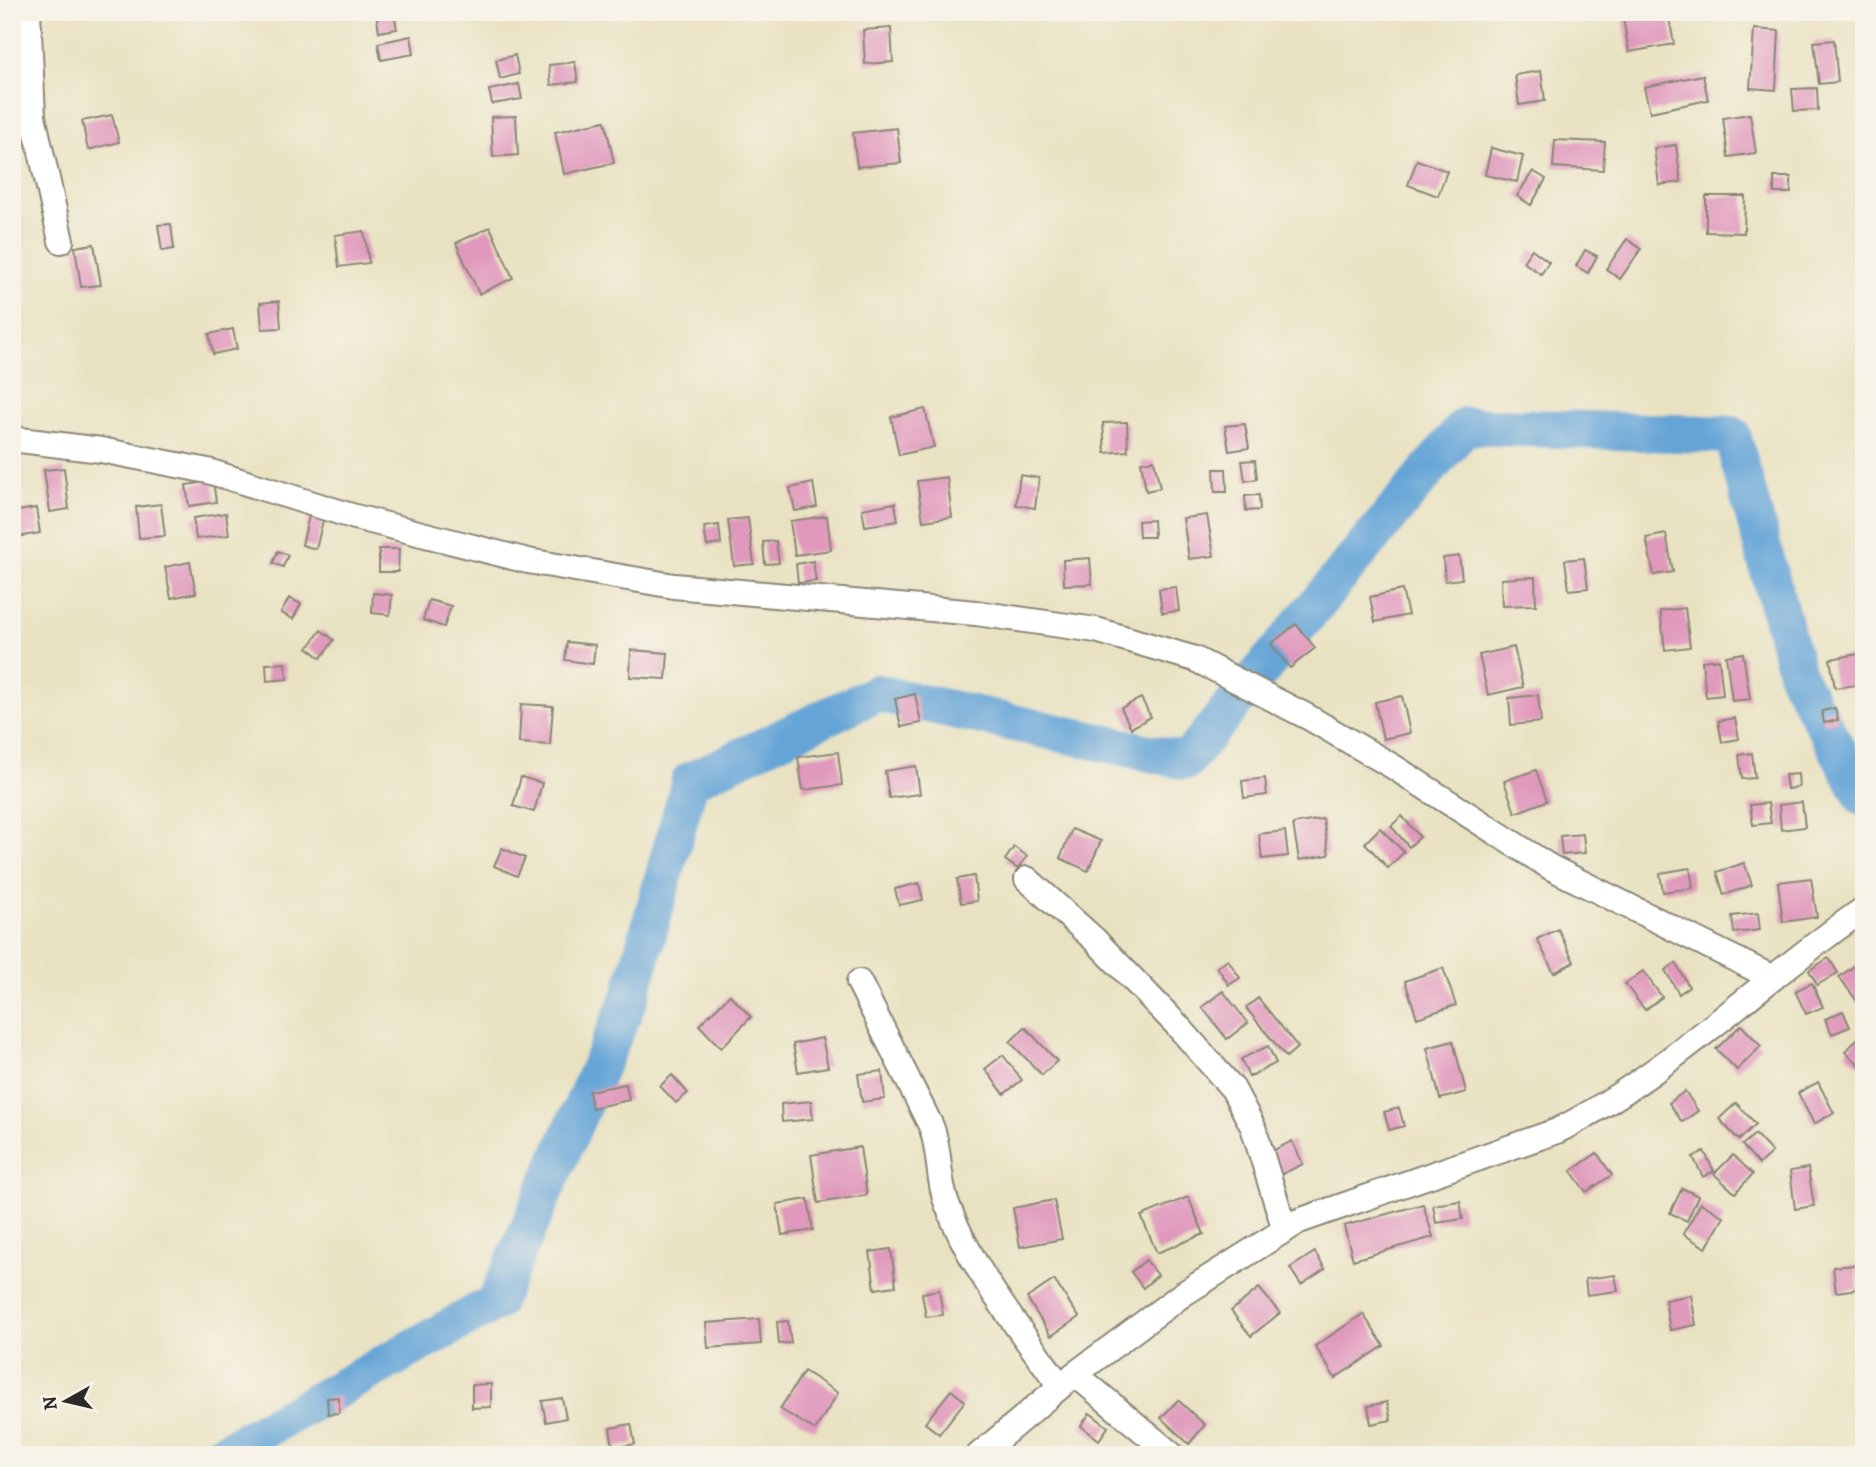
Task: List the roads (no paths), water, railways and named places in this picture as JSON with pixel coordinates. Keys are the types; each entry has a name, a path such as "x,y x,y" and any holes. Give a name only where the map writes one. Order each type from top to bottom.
{"street":[{"path":"28,12 33,116 61,241"},
{"path":"12,439 101,450 208,471 355,517 528,561 674,586 976,613 1096,631 1195,659 1308,717 1392,766 1550,867 1773,978"},
{"path":"1027,879 1095,940 1233,1089 1253,1127 1285,1230"},
{"path":"979,1455 1067,1380 1183,1294 1285,1230 1311,1217 1557,1131 1596,1111 1701,1037 1864,909"},
{"path":"859,982 934,1134 942,1189 974,1260 1067,1380 1172,1455"}],"waterway":[{"path":"218,1455 496,1302 631,995 690,781 877,693 1186,761 1465,426 1732,435 1798,678 1864,798"}]}
